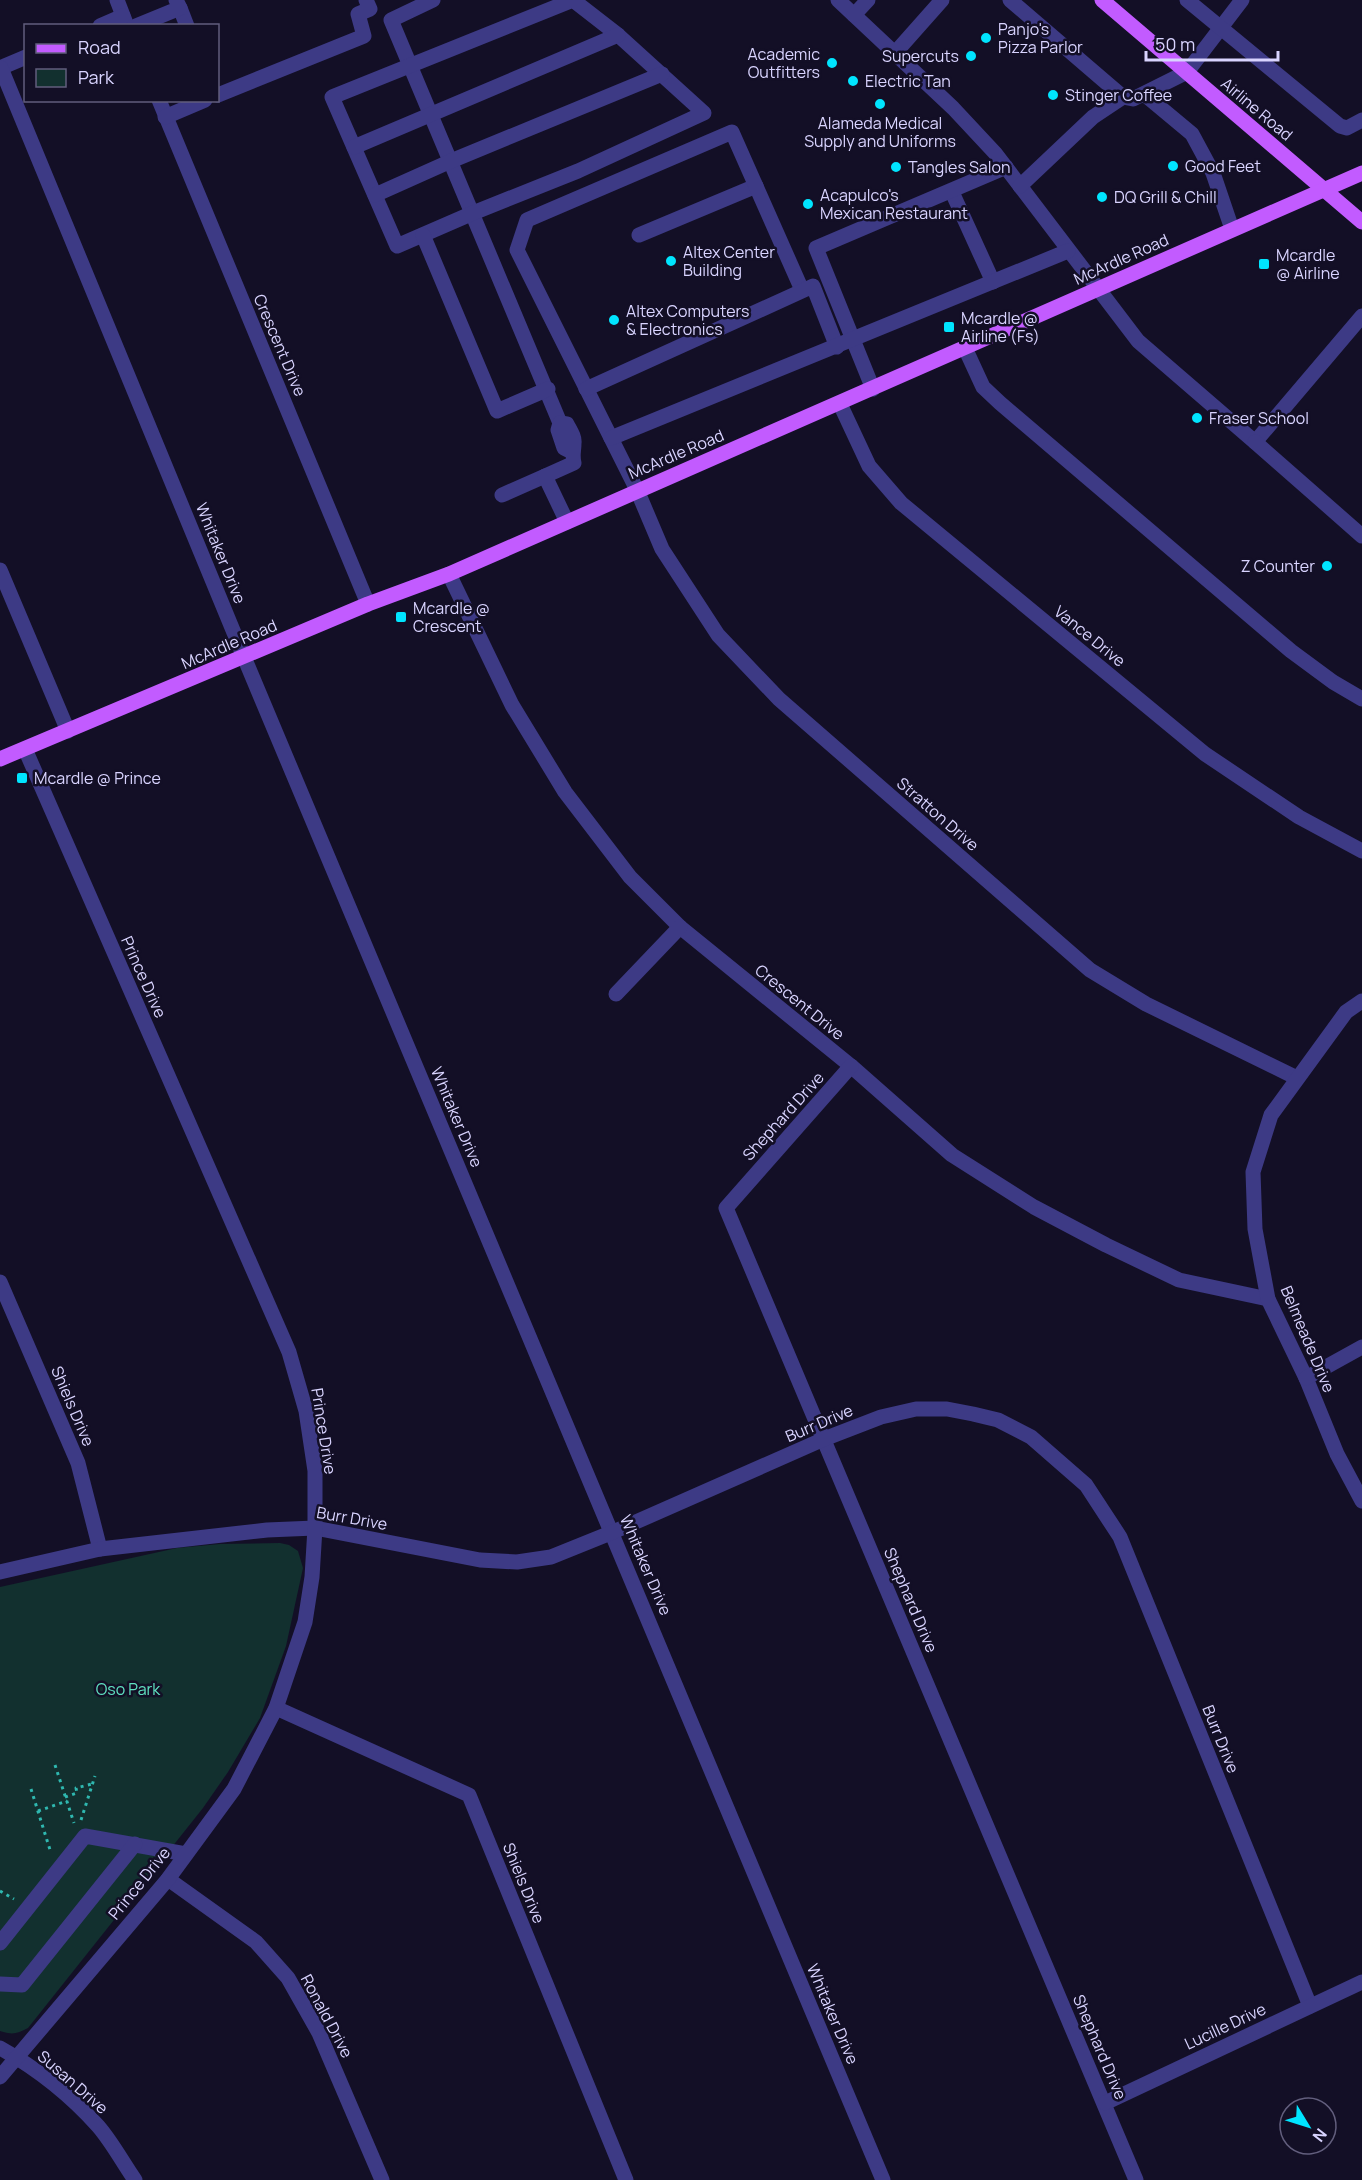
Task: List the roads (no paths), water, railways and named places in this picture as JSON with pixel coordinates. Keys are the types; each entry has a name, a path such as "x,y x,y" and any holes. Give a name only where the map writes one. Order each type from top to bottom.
{"main road":[{"name":"Airline Road","path":"1102,0 1362,222"},
{"name":"McArdle Road","path":"0,759 368,604 449,574 1362,173"}],"street":[{"path":"110,24 125,21 117,0"},
{"path":"219,95 364,36 358,14 370,9 366,0"},
{"path":"433,0 391,20 548,389 560,423 567,424 574,443 572,452 574,463 502,495"},
{"path":"574,0 618,35 704,113 578,171 397,246 332,97 411,66 574,0"},
{"path":"838,0 953,108 1006,167 1138,341 1362,536"},
{"path":"854,15 868,0"},
{"path":"896,53 942,0"},
{"path":"1010,0 1123,97 1133,99 1187,72 1242,0"},
{"path":"1187,0 1340,126 1347,128 1362,120"},
{"path":"140,24 178,4 186,24"},
{"path":"354,147 618,35"},
{"path":"0,68 24,58"},
{"name":"Whitaker Drive","path":"0,68 244,657 883,2180"},
{"path":"375,195 451,161 662,74"},
{"path":"1144,94 1192,134 1213,173 1232,230"},
{"path":"1020,186 1093,117 1123,97"},
{"name":"Crescent Drive","path":"160,102 368,604"},
{"path":"165,117 200,102"},
{"name":"Stratton Drive","path":"756,186 732,132 527,220 517,250 637,490 662,549 718,635 779,699 1090,970 1146,1004 1297,1078"},
{"path":"873,389 816,248 952,192 1006,167"},
{"path":"639,236 756,186 802,290"},
{"path":"952,192 993,282"},
{"path":"423,235 497,411 548,389"},
{"path":"611,438 1068,251"},
{"path":"586,389 813,286 837,346"},
{"path":"1254,442 1362,316"},
{"path":"965,348 983,387 1000,403 1291,651 1360,694"},
{"name":"Vance Drive","path":"840,404 869,466 901,503 1205,754 1299,818 1362,851"},
{"path":"545,477 567,522"},
{"path":"0,570 68,731"},
{"name":"Crescent Drive","path":"449,574 512,705 565,792 630,877 680,927 851,1066 952,1155 1034,1207 1179,1280 1268,1299"},
{"name":"Prince Drive","path":"0,2077 168,1879 234,1789 276,1708 289,1675 305,1622 312,1577 315,1528 315,1471 306,1410 289,1352 25,749"},
{"path":"616,994 680,927"},
{"name":"Belmeade Drive","path":"1362,1001 1346,1012 1271,1115 1253,1172 1255,1229 1268,1299 1306,1378 1336,1454 1362,1501"},
{"name":"Shephard Drive","path":"851,1066 726,1208 1136,2180"},
{"name":"Shiels Drive","path":"0,1282 78,1463 100,1549"},
{"path":"1306,1378 1362,1347"},
{"name":"Burr Drive","path":"0,1572 100,1549 267,1530 315,1528 480,1560 517,1562 551,1557 613,1533 824,1439 880,1417 915,1409 947,1409 998,1420 1031,1437 1086,1485 1120,1537 1310,2006"},
{"name":"Shiels Drive","path":"276,1708 469,1796 626,2180"},
{"path":"0,1942 85,1836 186,1854"},
{"path":"0,1984 22,1985 135,1844"},
{"name":"Ronald Drive","path":"168,1879 255,1942 288,1978 319,2033 382,2180"},
{"name":"Lucille Drive","path":"1104,2103 1362,1982"},
{"name":"Susan Drive","path":"0,2048 16,2057 57,2088 99,2127 135,2180"}],"place":[{"name":"Panjo's Pizza Parlor","path":"986,38"},
{"name":"Supercuts","path":"971,56"},
{"name":"Academic Outfitters","path":"832,63"},
{"name":"Electric Tan","path":"853,81"},
{"name":"Stinger Coffee","path":"1053,95"},
{"name":"Alameda Medical Supply and Uniforms","path":"880,104"},
{"name":"Good Feet","path":"1173,166"},
{"name":"Tangles Salon","path":"896,167"},
{"name":"DQ Grill & Chill","path":"1102,197"},
{"name":"Acapulco's Mexican Restaurant","path":"808,204"},
{"name":"Altex Center Building","path":"671,261"},
{"name":"Mcardle @ Airline","path":"1264,264"},
{"name":"Altex Computers & Electronics","path":"614,320"},
{"name":"Mcardle @ Airline (Fs)","path":"949,327"},
{"name":"Fraser School","path":"1197,418"},
{"name":"Z Counter","path":"1327,566"},
{"name":"Mcardle @ Crescent","path":"401,617"},
{"name":"Mcardle @ Prince","path":"22,778"}],"park label":[{"name":"Oso Park","path":"128,1689"}]}
